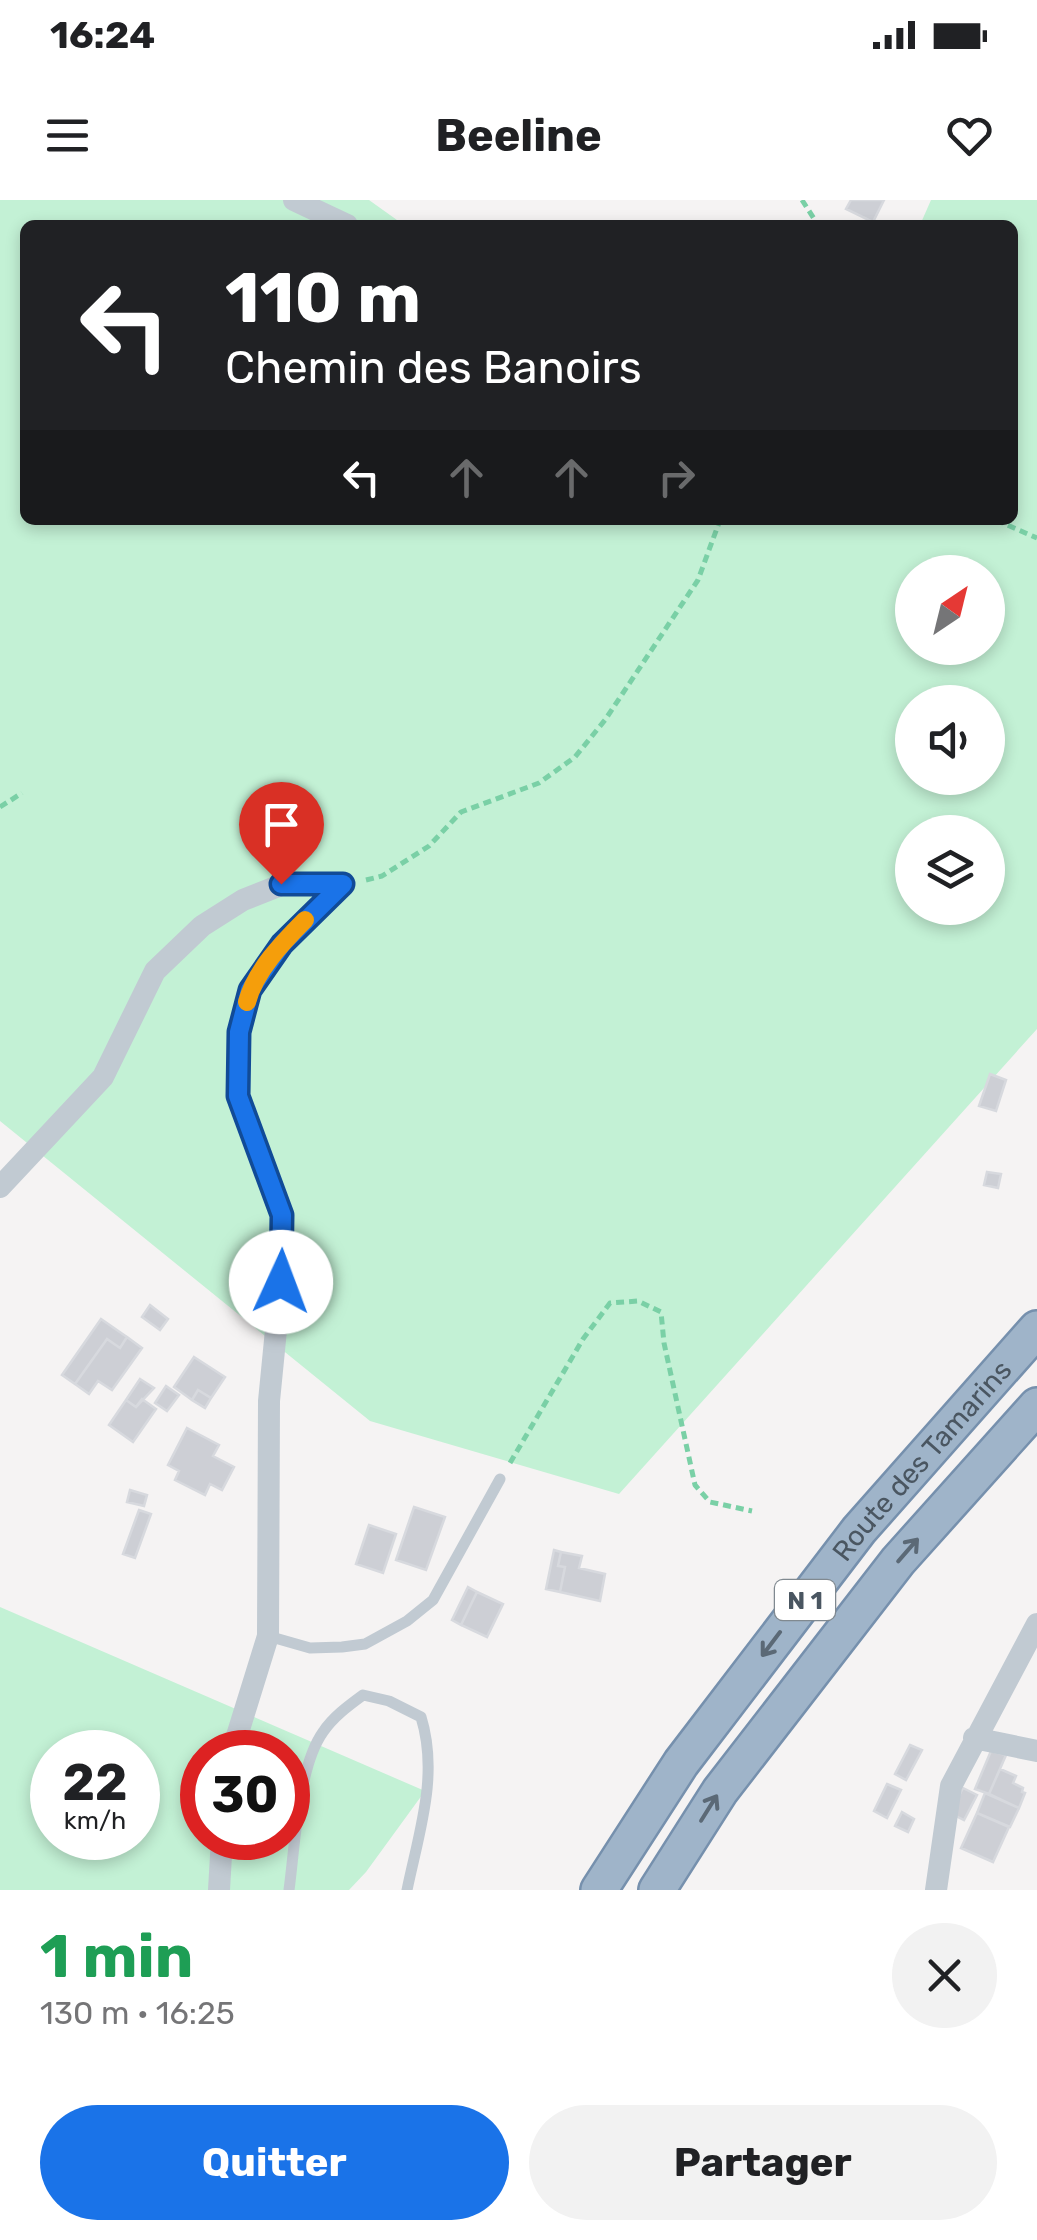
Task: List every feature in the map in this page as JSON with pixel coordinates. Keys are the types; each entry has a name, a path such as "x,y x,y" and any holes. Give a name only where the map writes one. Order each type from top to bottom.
{"highway":[{"name":"Route des Tamarins","path":"599,1890 681,1763 859,1530 1037,1329"},
{"name":"Route des Tamarins","path":"657,1890 720,1791 898,1561 1037,1406"}],"street":[{"path":"294,200 337,220"},
{"path":"0,1187 103,1077 155,971 202,926 243,900 281,884 343,884"},
{"path":"239,1730 268,1636 269,1402 283,1259 282,1215 238,1096 239,1032 250,990 282,944 343,884"},
{"path":"936,1890 951,1786 1037,1624"},
{"path":"974,1738 1037,1751"},
{"path":"219,1890 221,1860"}],"lane":[{"path":"268,1636 310,1648 364,1644 407,1621 433,1600 500,1479"},
{"path":"289,1890 308,1757 340,1713 363,1696 389,1701 421,1717 429,1743 429,1789 407,1890"}],"path":[{"path":"343,884 382,876 429,846 461,812 539,783 575,757 605,720 698,580 718,525"},
{"path":"1007,525 1037,538"},
{"path":"0,807 22,793"},
{"path":"500,1479 583,1339 610,1303 638,1301 661,1312 664,1343 695,1485 710,1502 752,1511"}],"green space":[{"path":"0,200 369,200 397,220 20,220 20,525 1018,525 1018,220 922,220 931,200 1037,200 1037,1029 619,1494 370,1421 0,1121"},
{"path":"0,1607 284,1730 180,1730 180,1860 310,1860 310,1741 425,1791 349,1890 0,1890"}],"building":[{"path":"851,200 884,200 874,220 846,209"},
{"path":"990,1074 1006,1080 996,1111 979,1106"},
{"path":"987,1172 1001,1174 998,1188 984,1185"},
{"path":"150,1305 168,1319 160,1330 142,1317"},
{"path":"101,1319 127,1337 120,1348 107,1339 75,1384 62,1375"},
{"path":"127,1337 142,1348 112,1390 98,1381 89,1394 75,1384 107,1339 120,1348"},
{"path":"194,1357 225,1377 211,1398 198,1390 192,1400 174,1387"},
{"path":"140,1379 154,1388 136,1407 126,1400"},
{"path":"166,1386 179,1395 167,1411 155,1403"},
{"path":"198,1390 211,1398 205,1408 192,1400"},
{"path":"142,1399 156,1409 133,1442 109,1425 126,1400 136,1407"},
{"path":"187,1428 219,1445 213,1456 234,1467 222,1490 210,1484 205,1495 175,1480 179,1471 168,1465"},
{"path":"130,1490 147,1495 144,1506 127,1502"},
{"path":"414,1507 445,1517 426,1570 396,1560"},
{"path":"139,1510 151,1514 135,1558 123,1554"},
{"path":"369,1525 396,1534 383,1573 356,1564"},
{"path":"554,1550 561,1552 558,1566 565,1567 560,1592 546,1589"},
{"path":"561,1552 582,1556 579,1568 605,1574 600,1601 560,1592 565,1567 558,1566"},
{"path":"468,1587 477,1592 461,1625 452,1620"},
{"path":"477,1592 503,1604 487,1637 461,1625"},
{"path":"910,1745 922,1750 906,1780 895,1774"},
{"path":"991,1751 1006,1755 989,1794 975,1789"},
{"path":"1000,1769 1016,1776 1013,1783 1023,1788 1019,1808 989,1794"},
{"path":"887,1784 901,1790 887,1818 874,1811"},
{"path":"963,1788 977,1795 964,1820 950,1813"},
{"path":"985,1793 1019,1808 1010,1827 977,1813"},
{"path":"902,1812 914,1819 908,1832 895,1826"},
{"path":"977,1813 1009,1827 993,1862 961,1848"}],"slow traffic":[{"path":"247,1002 250,990 282,944 305,920"}],"route":[{"path":"281,884 343,884 282,944 250,990 239,1032 238,1096 282,1215 281,1282"}]}
